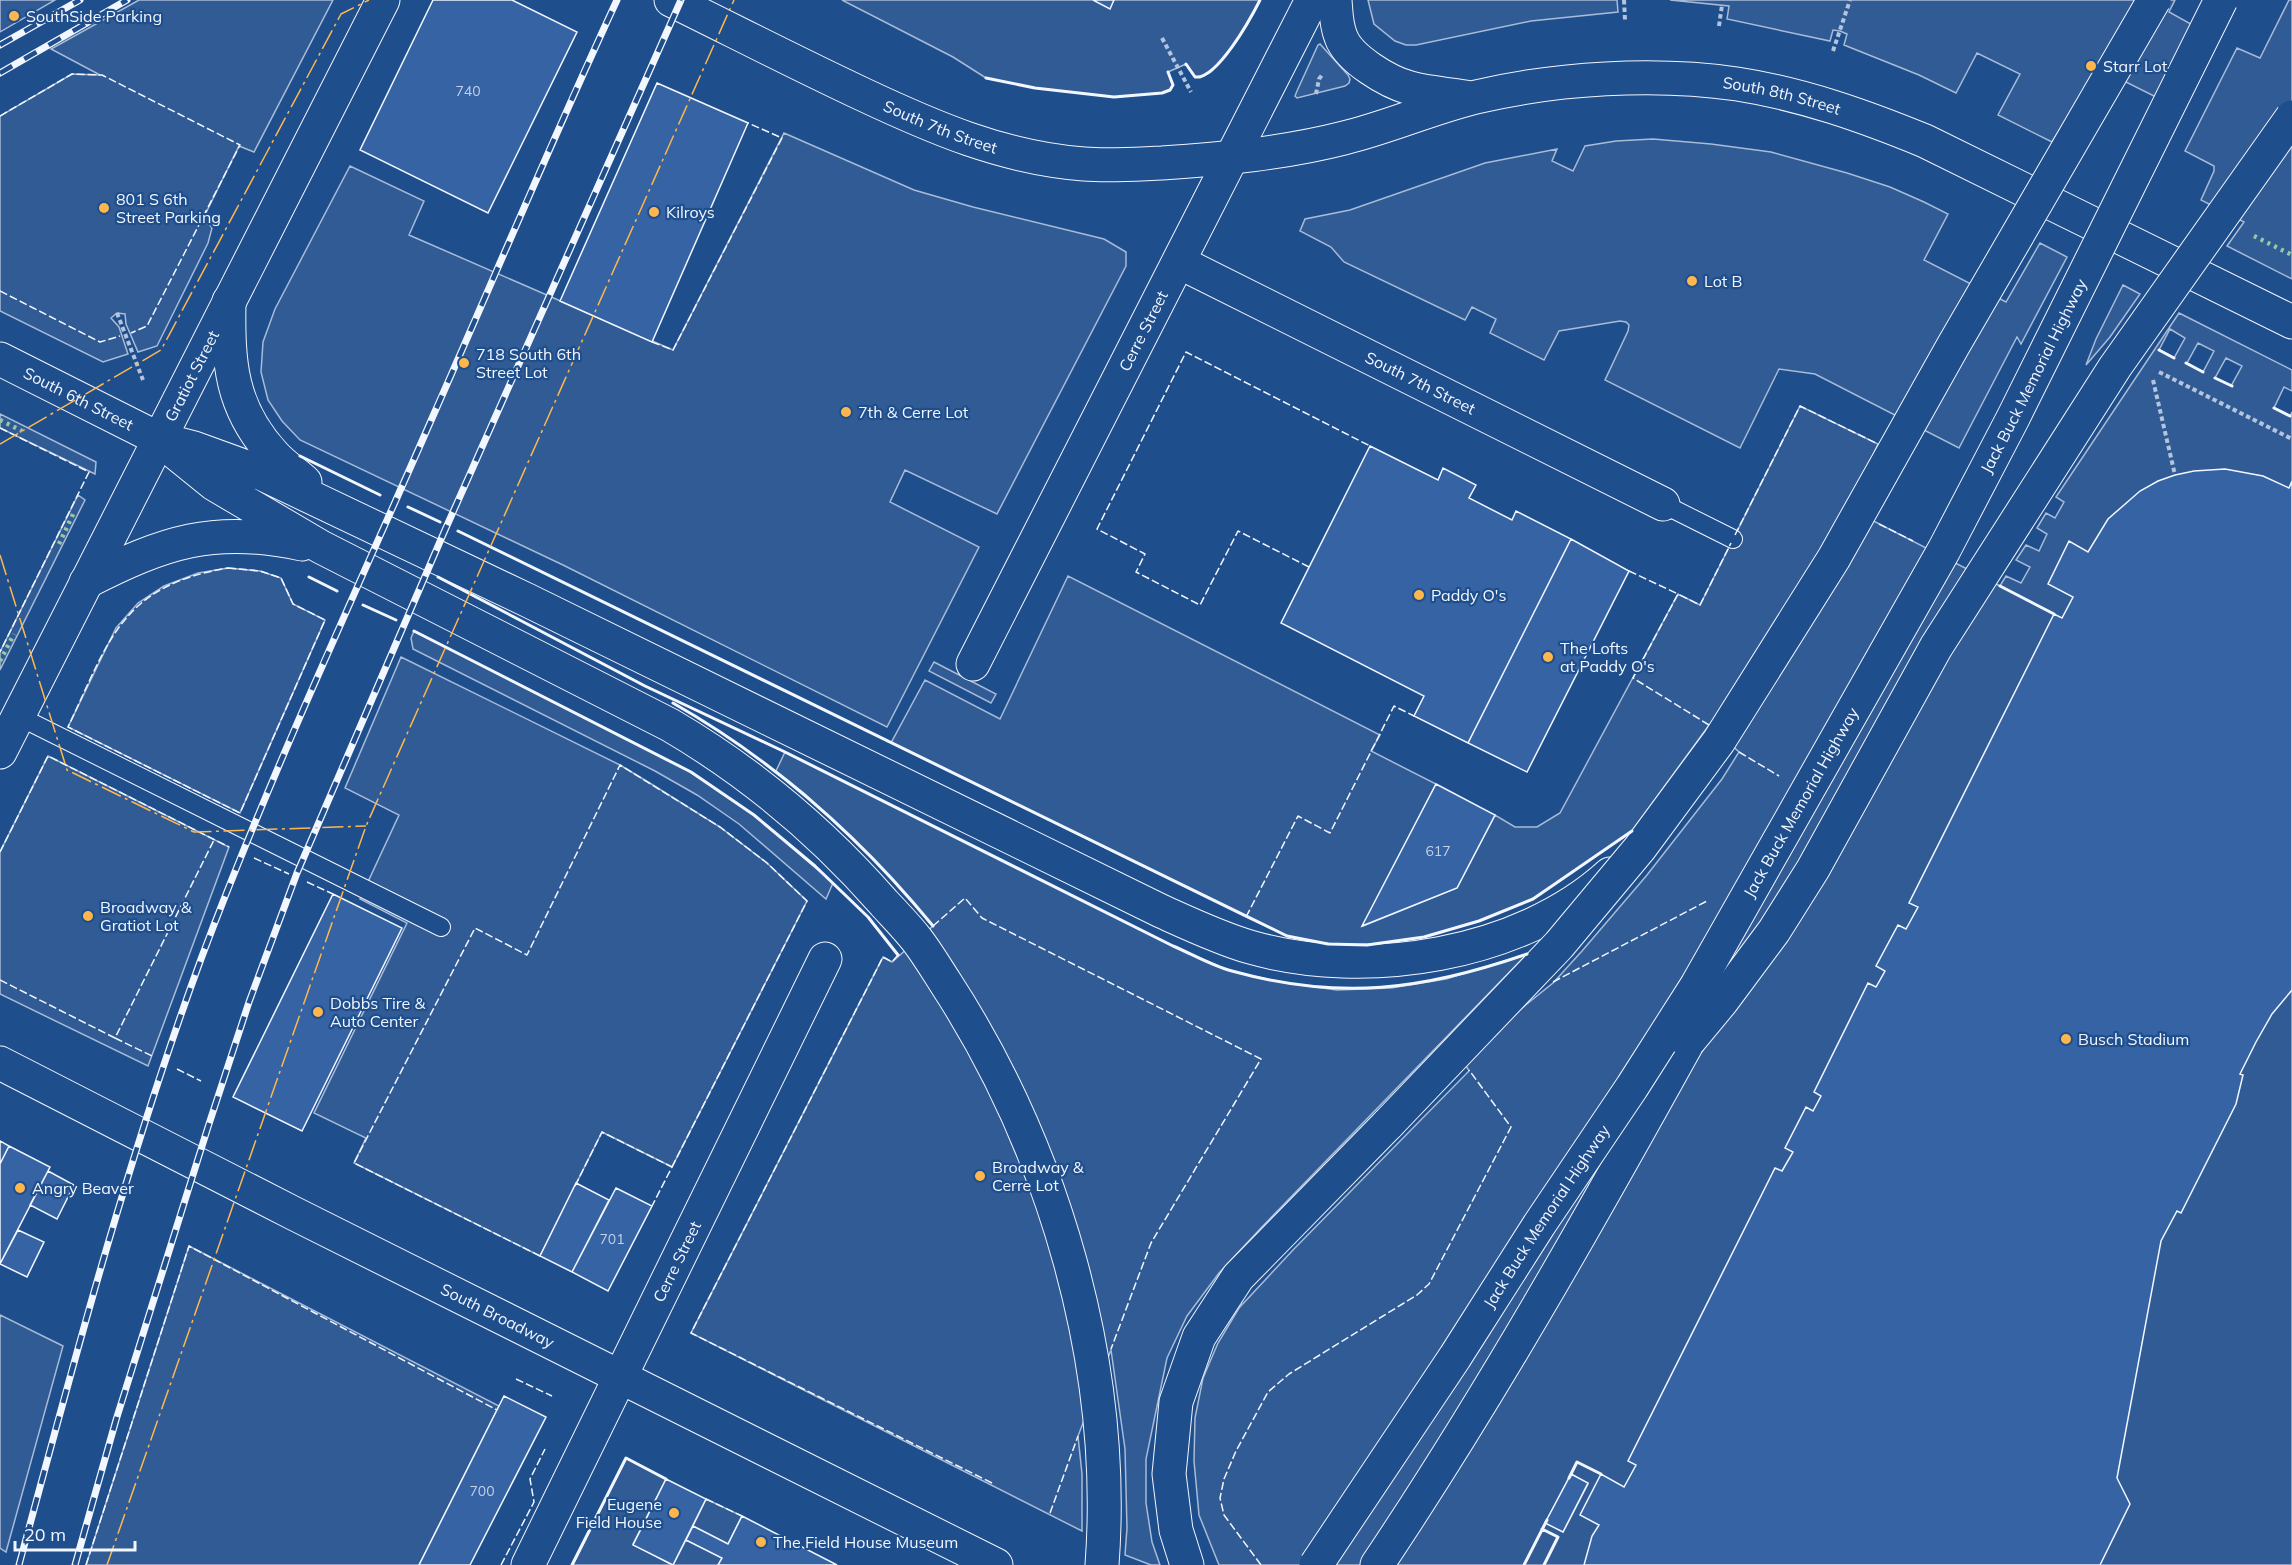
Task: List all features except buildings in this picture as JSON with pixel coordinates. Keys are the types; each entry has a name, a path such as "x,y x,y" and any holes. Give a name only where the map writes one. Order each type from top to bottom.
{"main road":[{"name":"Gratiot Street","path":"0,752 383,0"},
{"name":"South 7th Street","path":"671,0 906,114 963,139 1003,151 1046,160 1085,164 1136,164 1233,157"},
{"name":"Cerre Street","path":"973,664 1312,0"},
{"path":"1335,0 1341,38 1350,51 1381,75 1410,88 1473,98"},
{"path":"159,439 200,450 252,469 1206,932 1250,947 1298,958 1352,961 1441,954 1518,930 1560,910 1601,882 1635,852 1721,741 1835,558 2156,0"},
{"path":"1187,1565 1176,1530 1169,1474 1176,1402 1199,1337 1238,1277 1517,990 1581,920 1640,848 1719,741 1834,558 1953,346 2156,0"},
{"name":"Jack Buck Memorial Highway","path":"1316,1565 1697,985 1954,530 2013,418 2221,0"},
{"name":"Jack Buck Memorial Highway","path":"1377,1565 1418,1504 1544,1297 1688,1042 1948,552 2227,0"},
{"name":"South 8th Street","path":"1233,157 1342,139 1473,98 1520,88 1586,81 1649,79 1736,84 1775,92 1874,120 1954,154 2292,322"},
{"path":"1688,1042 1735,983 1791,905 1936,647 2115,367 2292,117"},
{"name":"South 7th Street","path":"1179,262 1663,504"},
{"path":"229,301 230,364 237,394 248,420 275,456 339,510"},
{"name":"South 6th Street","path":"0,359 159,439"},
{"path":"159,439 214,484 321,547 669,725 710,749 748,775 829,844 917,940 969,1019 1005,1085 1032,1146 1054,1209 1075,1284 1095,1379 1103,1440 1105,1518 1102,1565"},
{"path":"86,582 126,561 199,538 235,535 275,538 321,547"},
{"name":"Cerre Street","path":"528,1565 825,959"},
{"name":"South Broadway","path":"0,1063 293,1213 996,1565"}],"lane":[{"path":"1663,504 1733,539"},
{"path":"18,716 441,927"}],"path":[{"path":"1624,0 1625,20"},
{"path":"1833,51 1850,0"},
{"path":"1719,26 1722,5"},
{"path":"1162,38 1191,92"},
{"path":"117,313 144,380"},
{"path":"2150,367 2292,439"},
{"path":"2152,378 2175,475"}],"shaded area":[{"name":"SouthSide Parking","path":"0,0 55,0 0,32"},
{"path":"139,0 333,0 254,152 239,146 201,223 209,224 212,228 208,243 157,346 138,352 126,324 125,314 117,313 111,318 119,327 128,354 103,362 0,311 0,116 72,74 100,75 51,49"},
{"path":"842,0 1260,0 1236,42 1211,72 1200,78 1195,77 1186,64 1168,72 1173,85 1170,90 1162,93 1114,97 1035,88 986,78 953,57"},
{"path":"1368,0 1617,0 1618,12 1531,21 1416,45 1406,45 1395,41 1374,24"},
{"name":"Starr Lot","path":"1670,0 2175,0 2169,12 2198,28 2162,100 2120,79 2088,142 2060,129 2052,142 1998,115 2020,74 1977,53 1956,93 1919,75 1844,45 1847,34 1840,31 1833,30 1830,41 1727,19 1729,6"},
{"path":"2289,0 2292,0 2292,279 2227,246 2244,222 2201,200 2214,166 2185,151 2237,48 2260,58"},
{"path":"1320,44 1348,75 1349,83 1297,98 1295,96 1297,91"},
{"path":"784,133 914,190 1104,239 1126,252 1126,266 997,514 905,470 890,502 979,547 887,727 563,565 300,440 282,421 268,400 261,372 263,342 275,309 350,166 424,201 409,235 673,350"},
{"name":"Lot B","path":"1653,139 1771,152 1890,187 1924,202 1948,214 1924,260 2006,302 2040,243 2067,257 2021,344 2017,337 1959,448 1815,374 1779,369 1740,448 1605,380 1628,331 1629,325 1626,322 1559,331 1544,360 1490,333 1496,319 1472,307 1465,320 1344,262 1331,247 1300,231 1305,219 1350,210 1485,163 1557,149 1552,161 1573,171 1585,146"},
{"path":"2123,285 2140,294 2110,337 2086,365 2096,339"},
{"path":"2179,313 2292,370 2292,391 2284,387 2274,408 2290,416 2292,412 2292,1565 1219,1565 1199,1515 1194,1461 1195,1418 1203,1378 1218,1343 1239,1308 1469,1071 1461,1057 1553,983 1582,951 1647,875 1722,779 1739,752 1709,725 1632,831 1533,899 1479,921 1424,937 1367,945 1328,944 1287,936 891,743 925,680 1000,719 1068,576 1380,735 1371,751 1436,784 1363,926 1457,888 1495,815 1515,827 1537,827 1560,813 1678,594 1700,605 1800,406 1878,444 1850,509 2000,586 2006,576 2021,583 2030,567 2016,560 2026,545 2039,551 2047,534 2037,528 2046,513 2055,518 2064,502 2056,497","holes":["2170,329 2185,338 2174,358 2159,350","2198,343 2214,351 2203,372 2187,363","2226,358 2242,366 2231,386 2215,378","1571,1474 1588,1484 1563,1532 1546,1522"]},
{"path":"0,414 96,462 95,474 0,428"},
{"path":"78,495 85,500 0,670 0,652"},
{"path":"228,568 260,571 281,578 293,604 325,620 240,813 68,727 116,628 138,603 164,586 198,573"},
{"path":"414,631 691,772 754,815 833,883 826,899 739,824 697,795 655,771 413,649 411,638"},
{"path":"401,657 620,765 720,827 767,863 807,901 672,1167 602,1132 540,1256 354,1163 366,1138 314,1113 407,923 360,899 399,815 345,788"},
{"path":"934,662 996,694 991,703 929,671"},
{"name":"Broadway & Cerre Lot","path":"785,752 1173,946 1230,971 1286,983 1337,990 1391,988 1446,979 1527,954 1260,1229 1219,1273 1187,1316 1167,1358 1146,1459 1146,1503 1152,1542 1160,1565 1151,1565 1125,1555 1127,1528 1125,1449 1111,1350 1078,1436 1082,1474 1082,1531 691,1333 883,957 892,962 933,926 878,864 805,794 776,771"},
{"name":"Broadway & Gratiot Lot","path":"48,756 229,847 148,1066 0,994 0,852"},
{"path":"189,1246 499,1406 419,1565 86,1565"},
{"path":"0,1315 63,1346 6,1552 0,1548"},
{"path":"626,1458 666,1479 633,1544 672,1565 573,1565"},
{"path":"706,1499 742,1516 728,1544 693,1526"},
{"path":"686,1540 722,1558 718,1565 673,1565"}],"railway":[{"path":"0,45 80,0"},
{"path":"0,73 127,0"},
{"path":"19,1565 126,1184 174,1034 201,959 255,822 313,686 617,0"},
{"path":"75,1565 116,1420 208,1127 249,1002 297,873 445,530 681,0"}],"hedge":[{"path":"2254,236 2292,255"},
{"path":"0,420 22,431"},
{"path":"59,544 75,510"},
{"path":"0,661 14,634"}],"fence":[{"path":"0,116 72,74 102,75 240,145 147,326 131,333"},
{"path":"652,342 673,350 782,138 748,123"},
{"path":"0,291 100,342 120,336"},
{"path":"1309,567 1238,531 1200,605 1136,572 1145,554 1097,529 1186,352 1370,446"},
{"path":"1735,535 1800,406 1878,444"},
{"path":"0,428 89,472 0,652"},
{"path":"1879,524 1913,541"},
{"path":"1709,725 1633,678 1678,594 1700,605 1731,543"},
{"path":"228,568 260,571 281,578 293,604 325,620 240,813 68,727 109,643 124,621 141,603 164,588 192,576 228,568"},
{"path":"1629,571 1678,594"},
{"path":"1246,917 1298,816 1330,833 1394,706 1414,716"},
{"path":"1739,752 1779,776"},
{"path":"0,852 48,756 229,847"},
{"path":"540,1256 354,1163 475,928 527,955 620,765 720,827 767,863 807,901 672,1167"},
{"path":"0,980 115,1038 214,840"},
{"path":"254,858 289,874"},
{"path":"307,882 333,894"},
{"path":"933,926 965,898 982,918 1261,1059 1151,1243 1111,1349"},
{"path":"1553,982 1707,901"},
{"path":"898,955 892,962 883,957 691,1333 992,1483"},
{"path":"115,1038 152,1056"},
{"path":"177,1069 201,1081"},
{"path":"1261,1565 1224,1515 1220,1498 1224,1479 1236,1451 1268,1392 1289,1374 1417,1295 1429,1284 1511,1127 1469,1070"},
{"path":"575,1186 602,1132 672,1167 652,1206"},
{"path":"86,1565 189,1246 497,1410"},
{"path":"516,1379 552,1396"},
{"path":"1050,1513 1078,1436"},
{"path":"501,1565 534,1502 530,1479 545,1449"},
{"path":"706,1499 742,1516"}],"wall":[{"path":"1186,64 1195,77 1204,75 1213,69 1232,46 1260,0"},
{"path":"986,78 1035,88 1114,97 1162,93 1170,90 1173,85 1168,72"},
{"path":"2159,350 2174,358"},
{"path":"2186,363 2203,372"},
{"path":"2215,378 2232,386"},
{"path":"2274,408 2290,416"},
{"path":"300,456 380,495"},
{"path":"408,507 440,522"},
{"path":"458,531 1287,936 1328,944 1367,945 1424,937 1479,921 1533,899 1632,831"},
{"path":"309,577 337,591"},
{"path":"438,577 645,686 785,752 1173,946 1225,969 1309,986 1381,987 1452,976 1527,954"},
{"path":"2000,586 2054,614"},
{"path":"363,605 396,620"},
{"path":"414,631 691,772 754,815 815,866 868,917 898,955"},
{"path":"673,703 746,749 813,802 876,862 933,926"},
{"path":"572,1565 626,1458 666,1479"},
{"path":"1569,1478 1577,1462 1601,1474"},
{"path":"1524,1565 1547,1520"},
{"path":"1542,1529 1558,1537 1544,1565"}],"power":[{"path":"0,444 161,350 341,14 369,0"},
{"path":"107,1565 366,826 734,0"},
{"path":"0,555 67,770 194,832 366,826"}],"place":[{"name":"SouthSide Parking","path":"14,16"},
{"name":"Starr Lot","path":"2091,66"},
{"name":"801 S 6th Street Parking","path":"104,208"},
{"name":"Kilroys","path":"654,212"},
{"name":"Lot B","path":"1692,281"},
{"name":"718 South 6th Street Lot","path":"464,363"},
{"name":"7th & Cerre Lot","path":"846,412"},
{"name":"Paddy O's","path":"1419,595"},
{"name":"The Lofts at Paddy O's","path":"1548,657"},
{"name":"Broadway & Gratiot Lot","path":"88,916"},
{"name":"Dobbs Tire & Auto Center","path":"318,1012"},
{"name":"Busch Stadium","path":"2066,1039"},
{"name":"Broadway & Cerre Lot","path":"980,1176"},
{"name":"Angry Beaver","path":"20,1188"},
{"name":"Eugene Field House","path":"674,1513"},
{"name":"The Field House Museum","path":"761,1542"}]}
